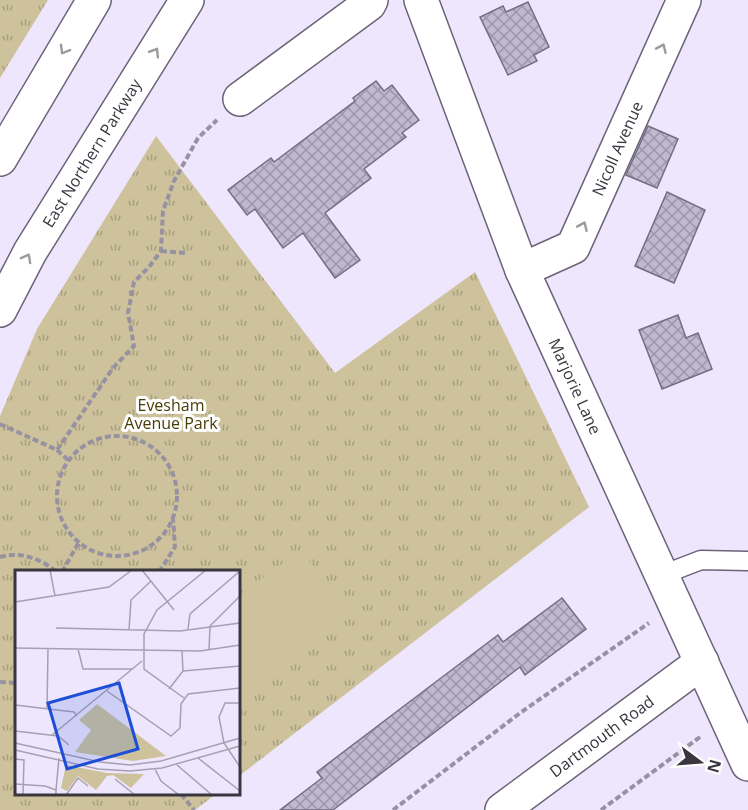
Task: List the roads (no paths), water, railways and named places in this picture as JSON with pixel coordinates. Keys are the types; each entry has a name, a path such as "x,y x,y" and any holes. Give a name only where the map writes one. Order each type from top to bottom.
{"street":[{"path":"0,159 94,0"},
{"name":"East Northern Parkway","path":"0,310 30,252 187,0"},
{"path":"240,99 369,4 370,0"},
{"name":"Marjorie Lane","path":"421,0 522,270 748,764"},
{"name":"Nicoll Avenue","path":"522,270 573,248 684,0"},
{"name":"Dartmouth Road","path":"502,810 702,662"}],"lane":[{"path":"662,575 701,560 748,561"}],"park label":[{"name":"Evesham Avenue Park","path":"171,414"}]}
